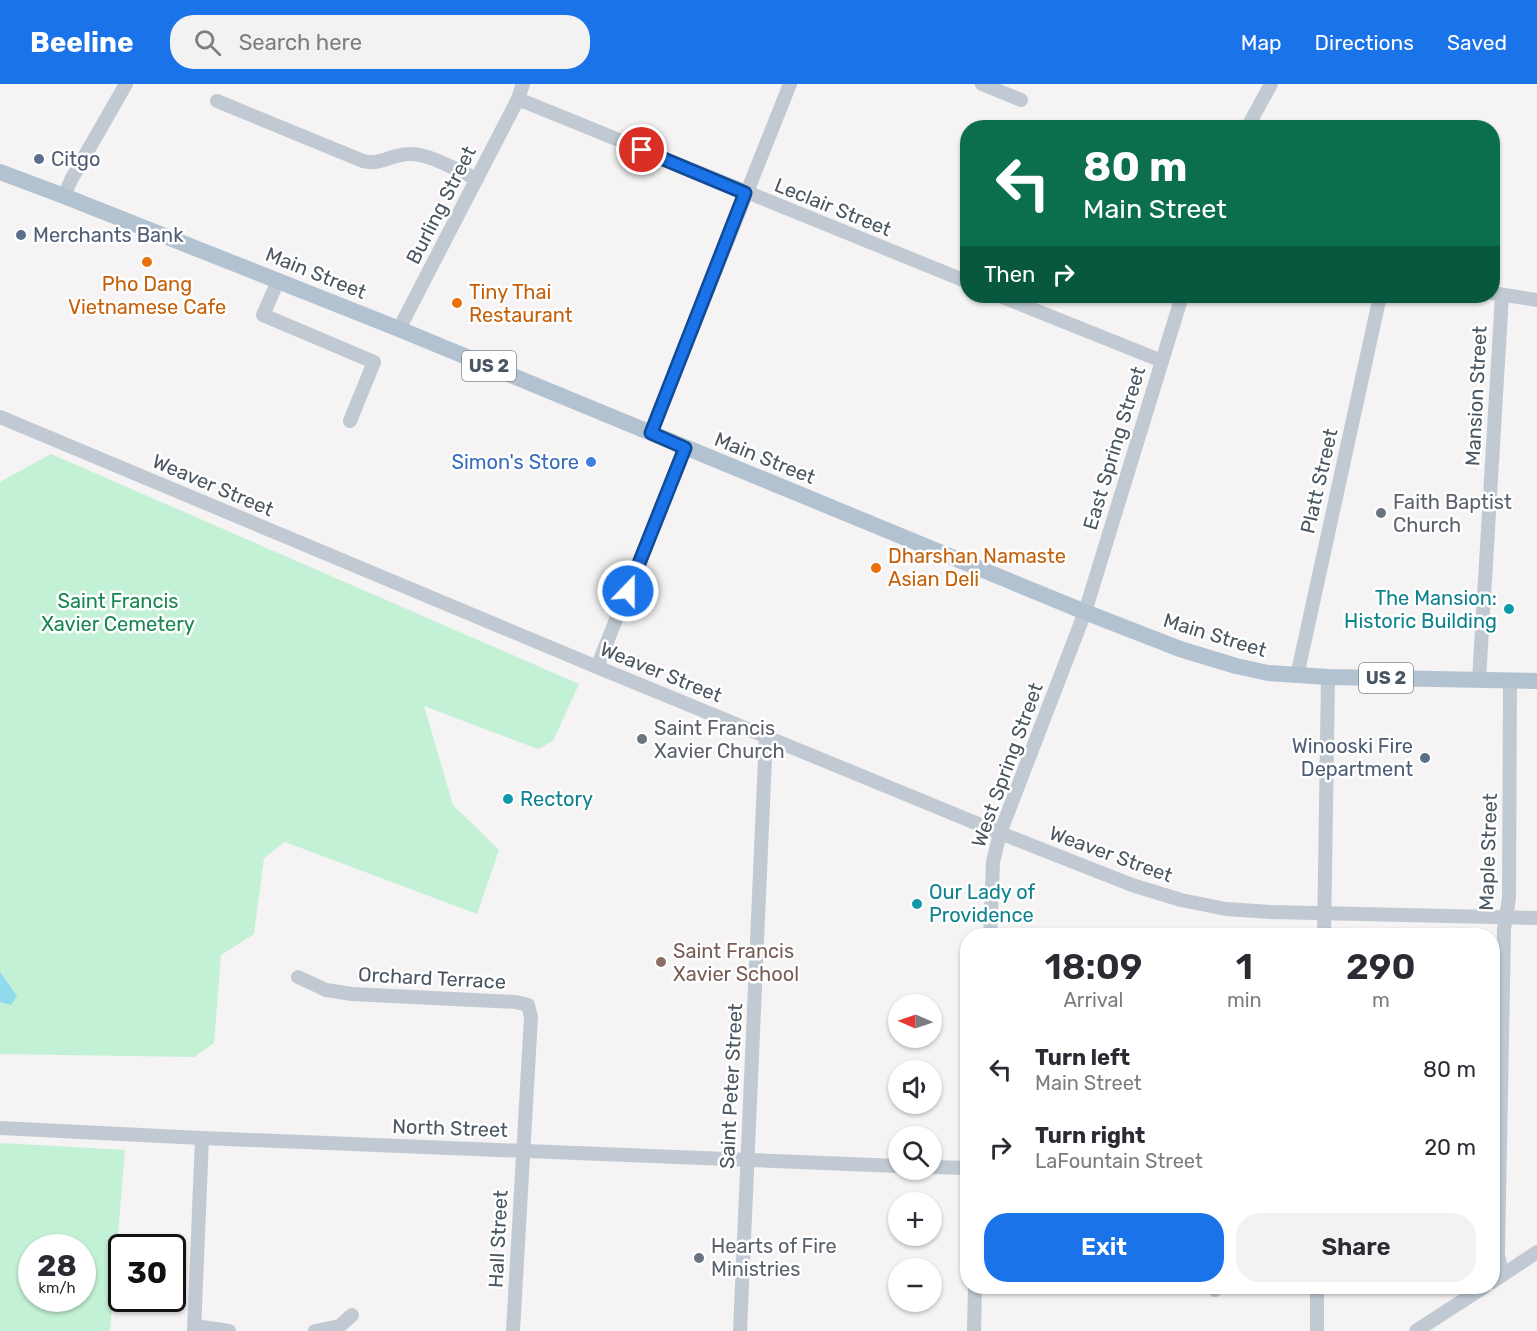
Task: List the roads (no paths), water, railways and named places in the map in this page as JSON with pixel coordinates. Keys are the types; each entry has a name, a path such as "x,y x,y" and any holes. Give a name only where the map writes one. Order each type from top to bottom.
{"main road":[{"name":"Main Street","path":"0,172 399,329 1084,612 1180,649 1268,674 1537,681"}],"street":[{"path":"64,196 126,84"},
{"name":"Burling Street","path":"399,329 524,84"},
{"path":"651,433 790,84"},
{"path":"982,84 1021,100"},
{"path":"1251,120 1271,84"},
{"name":"Leclair Street","path":"518,99 960,279"},
{"path":"218,101 363,162 374,163 401,155 416,154 477,179"},
{"path":"278,281 263,315 374,362 350,421"},
{"path":"1500,294 1537,300"},
{"path":"1017,303 1162,361"},
{"name":"East Spring Street","path":"1084,612 1180,303"},
{"name":"Platt Street","path":"1297,676 1378,303"},
{"name":"Mansion Street","path":"1479,680 1497,303"},
{"name":"Weaver Street","path":"0,417 597,667 1132,885 1181,900 1226,909 1537,918"},
{"path":"597,667 685,448"},
{"name":"West Spring Street","path":"990,928 993,862 1000,833 1084,612"},
{"path":"1324,928 1328,677"},
{"name":"Maple Street","path":"1500,1113 1504,929 1509,898 1510,680"},
{"name":"Saint Peter Street","path":"740,1331 766,735"},
{"name":"Orchard Terrace","path":"298,977 326,990 352,994 516,1002 528,1005 531,1017 522,1150"},
{"name":"North Street","path":"0,1128 888,1166"},
{"path":"202,1138 195,1329 229,1331"},
{"name":"Hall Street","path":"513,1331 522,1150"},
{"path":"942,1167 960,1168"},
{"path":"1500,1277 1537,1252"},
{"path":"974,1331 975,1294"},
{"path":"1317,1294 1317,1331"},
{"path":"1416,1331 1473,1294"},
{"path":"315,1331 340,1326 352,1315"}],"water":[{"path":"0,972 17,996 11,1005 0,1002"}],"place":[{"name":"Citgo","path":"39,159"},
{"name":"Merchants Bank","path":"21,235"},
{"name":"Pho Dang Vietnamese Cafe","path":"147,262"},
{"name":"Tiny Thai Restaurant","path":"457,303"},
{"name":"Simon's Store","path":"591,462"},
{"name":"Faith Baptist Church","path":"1381,513"},
{"name":"Dharshan Namaste Asian Deli","path":"876,568"},
{"name":"The Mansion: Historic Building","path":"1509,609"},
{"name":"Saint Francis Xavier Church","path":"642,739"},
{"name":"Winooski Fire Department","path":"1425,758"},
{"name":"Rectory","path":"508,799"},
{"name":"Our Lady of Providence","path":"917,904"},
{"name":"Saint Francis Xavier School","path":"661,962"},
{"name":"Hearts of Fire Ministries","path":"699,1258"}],"park label":[{"name":"Saint Francis Xavier Cemetery","path":"118,612"}]}
